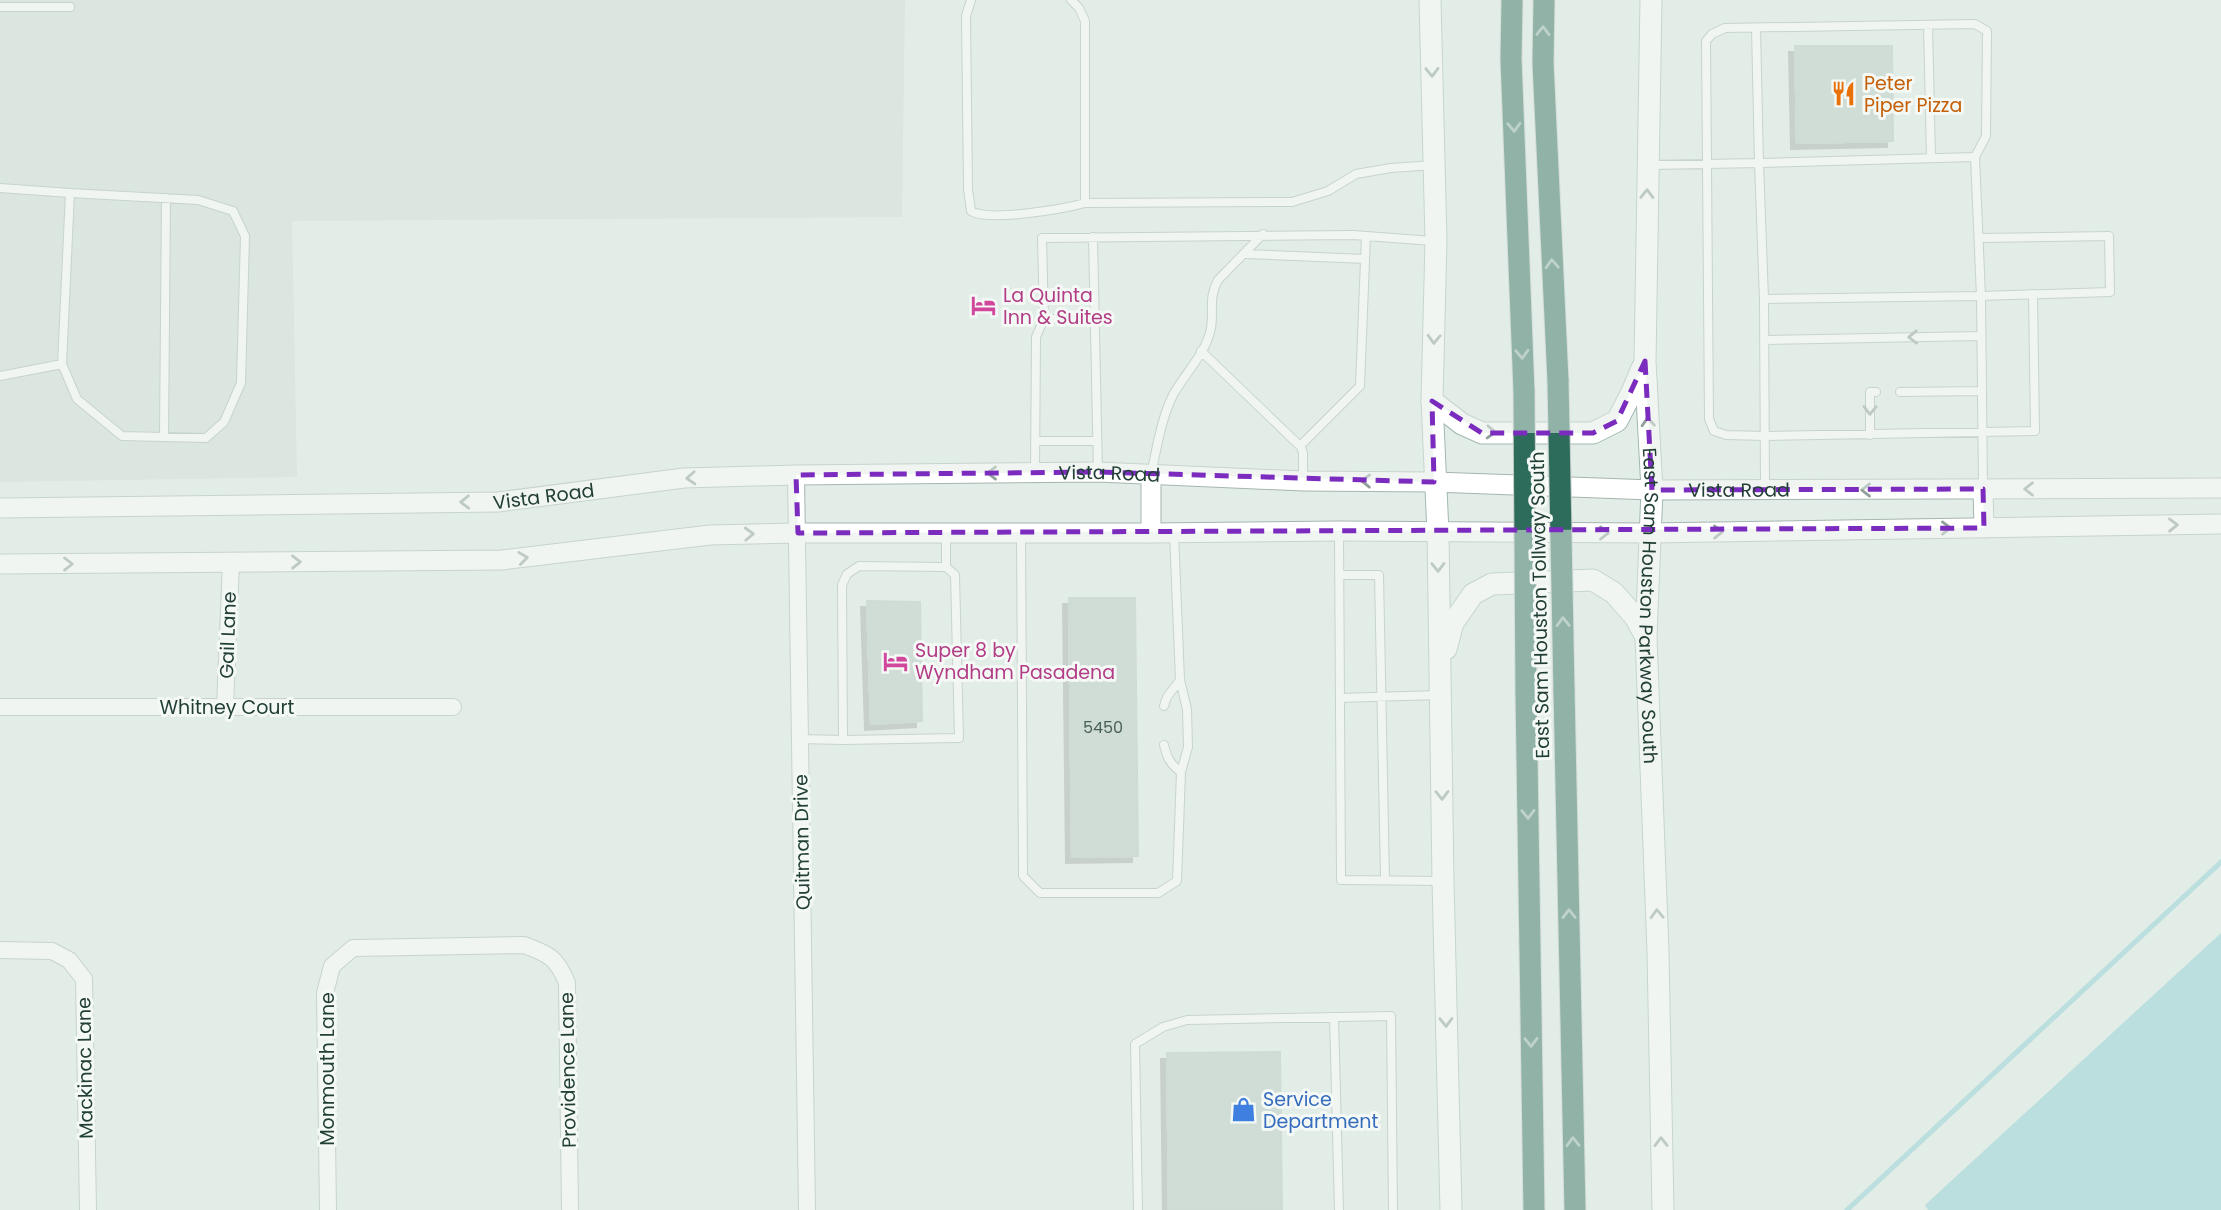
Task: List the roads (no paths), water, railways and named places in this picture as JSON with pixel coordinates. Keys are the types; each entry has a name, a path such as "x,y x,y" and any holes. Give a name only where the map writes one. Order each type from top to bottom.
{"highway":[{"name":"East Sam Houston Tollway South","path":"1513,0 1511,59 1524,392 1534,1210"},
{"name":"East Sam Houston Tollway South","path":"1544,0 1543,63 1558,381 1574,1210"}],"main road":[{"name":"East Sam Houston Parkway South","path":"1651,0 1645,361 1652,490 1646,637 1658,952 1662,1210"},
{"path":"1430,2 1436,241 1432,401 1438,533 1451,1210"},
{"path":"1432,401 1462,424 1482,433 1593,433 1617,421 1645,361"},
{"path":"1440,668 1454,623 1473,594 1492,584 1593,580 1614,593 1635,617 1646,637"}],"street":[{"name":"Vista Road","path":"0,508 498,502 684,478 1098,472 1303,481 1434,482 1652,490 2221,488"},
{"path":"1151,474 1151,533"},
{"name":"Quitman Drive","path":"796,475 807,1210"},
{"path":"1983,489 1984,528"},
{"path":"0,564 502,560 710,535 798,533 1650,533 2221,524"},
{"name":"Gail Lane","path":"225,707 231,563"},
{"name":"Whitney Court","path":"0,707 453,707"},
{"name":"Providence Lane","path":"447,946 524,945 547,953 561,967 566,983 570,1210"},
{"name":"Monmouth Lane","path":"328,1210 325,993 332,965 353,948 447,946"},
{"name":"Mackinac Lane","path":"0,950 52,951 69,960 84,979 88,1210"}],"lane":[{"path":"971,0 966,16 968,189 971,211 976,214 1052,211 1085,203 1292,202 1328,191 1356,174 1434,165"},
{"path":"1071,0 1079,8 1085,21 1085,203"},
{"path":"0,7 70,7"},
{"path":"1983,489 1983,433 1981,296 1975,157 1986,136 1987,31 1975,24 1725,28 1712,34 1706,41 1709,419 1714,431 1726,435 1765,436 1983,433 2035,431 2033,294"},
{"path":"1928,25 1931,158"},
{"path":"1756,28 1764,299 1765,490"},
{"path":"1648,165 1975,157"},
{"path":"0,188 198,200 233,211 246,236 241,383 224,422 206,438 122,436 77,399 62,364 70,193"},
{"path":"164,437 166,198"},
{"path":"1035,473 1036,337 1044,319 1042,238 1263,234 1366,236 1436,241"},
{"path":"1151,474 1164,417 1173,396 1198,359 1211,328 1213,289 1218,280 1263,234"},
{"path":"1300,446 1360,386 1366,236"},
{"path":"1764,299 2110,292 2109,236 1979,239"},
{"path":"1093,237 1098,472"},
{"path":"1245,254 1365,259"},
{"path":"1044,319 1095,319"},
{"path":"1764,340 1981,336"},
{"path":"1201,351 1300,446 1303,453 1303,481"},
{"path":"0,376 62,364"},
{"path":"1900,392 1982,391"},
{"path":"1870,435 1870,392 1877,392"},
{"path":"1035,442 1097,442"},
{"path":"1339,531 1341,880 1443,881"},
{"path":"946,533 946,567"},
{"path":"1021,533 1023,876 1040,893 1158,893 1177,881 1181,772 1188,747 1187,709 1180,680 1174,533"},
{"path":"800,739 843,740 959,738 955,575 946,567 859,566 847,574 842,585 843,740"},
{"path":"1339,575 1379,575 1385,879"},
{"path":"1164,706 1167,697 1180,680"},
{"path":"1340,698 1441,695"},
{"path":"1164,745 1166,755 1181,772"},
{"path":"1138,1210 1135,1044 1163,1027 1187,1020 1391,1016 1393,1210"},
{"path":"1334,1017 1339,1210"}],"water":[{"path":"2221,933 2221,1210 1928,1210 1925,1205"}],"waterway":[{"path":"1847,1210 2221,862"}],"place":[{"name":"Peter Piper Pizza","path":"1844,94"},
{"name":"La Quinta Inn & Suites","path":"983,306"},
{"name":"Super 8 by Wyndham Pasadena","path":"895,661"},
{"name":"Service Department","path":"1243,1110"}]}
